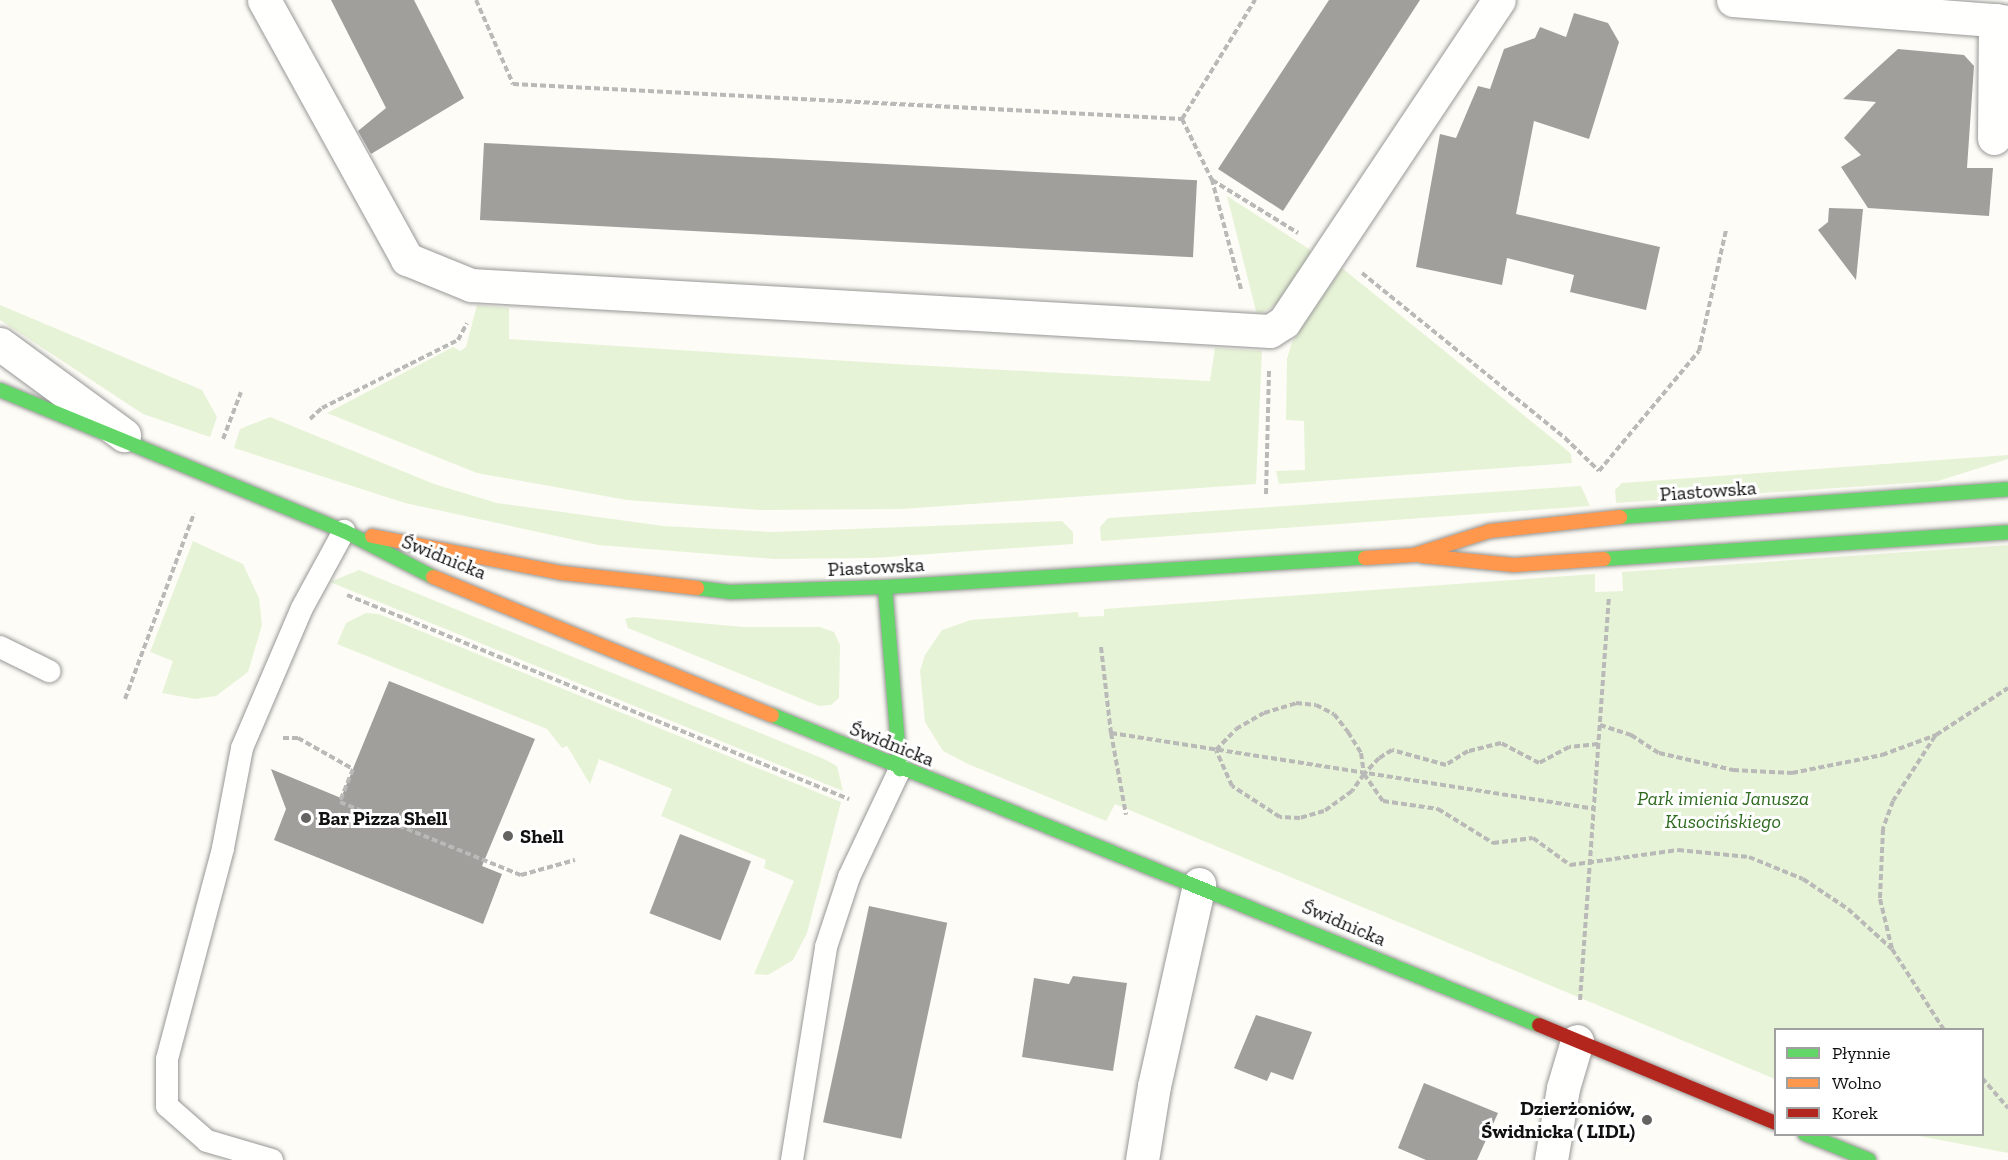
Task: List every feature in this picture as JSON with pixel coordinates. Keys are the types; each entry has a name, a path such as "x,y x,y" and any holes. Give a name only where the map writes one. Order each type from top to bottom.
{"street":[{"path":"264,0 406,259 471,285 1261,331 1284,322 1499,0"},
{"path":"1732,0 2002,21 1994,138"},
{"path":"0,344 138,445"},
{"name":"Świdnicka","path":"0,390 344,531 415,571 494,598 900,769 1199,884 1774,1122"},
{"name":"Piastowska","path":"1414,555 1490,531 1546,522 2008,489"},
{"name":"Piastowska","path":"344,531 562,573 731,592 885,587 1414,555 1514,565 2008,532"},
{"path":"885,587 900,769"},
{"path":"1143,1160 1154,1086 1199,884"},
{"path":"1551,1160 1563,1088 1577,1041"},
{"path":"1810,1136 1869,1160"}],"lane":[{"path":"272,1160 207,1141 167,1106 167,1059 223,848 246,737 316,581 344,531"},
{"path":"0,647 49,671"},
{"path":"792,1160 826,947 849,877 900,769"}],"path":[{"path":"476,0 513,84 1182,119"},
{"path":"1182,119 1255,0"},
{"path":"1182,119 1212,180 1261,331 1266,494"},
{"path":"1212,180 1317,246 1332,250 1565,438 1599,471 1699,351 1726,230"},
{"path":"310,419 322,408 458,340 466,329 471,285"},
{"path":"125,699 241,392"},
{"path":"316,581 879,812"},
{"path":"1579,1008 1609,586"},
{"path":"1101,647 1111,733 1127,821"},
{"path":"1600,725 1630,735 1659,753 1762,772 1840,765 1936,735 2008,688"},
{"path":"1216,750 1236,729 1264,713 1296,704 1316,705 1334,714 1348,732 1361,753 1364,774 1383,801 1438,809 1493,843 1533,838 1557,859 1589,865 1678,850 1749,856 1803,879 1848,909 1892,949 1943,1028"},
{"path":"1111,733 1594,809"},
{"path":"1892,949 1880,899 1883,829 1893,801 1936,735"},
{"path":"246,737 298,738 354,769 340,802 521,875 574,861"},
{"path":"1216,750 1232,786 1280,817 1300,818 1324,811 1352,791 1364,774 1392,750 1446,765 1468,751 1501,743 1539,763 1569,747 1598,744"},
{"path":"1984,1079 2008,1108"}],"green space":[{"path":"1227,196 1309,249 1312,256 1279,303 1261,313 1256,311"},
{"path":"1342,268 1563,447 1571,454 1572,463 1279,484 1276,471 1305,470 1304,421 1286,420 1287,359 1292,342"},
{"path":"0,305 202,390 217,417 210,437 143,414 0,320"},
{"path":"477,305 509,308 509,339 895,364 1210,381 1215,348 1262,351 1256,484 901,509 760,510 627,500 477,473 327,413 453,347 460,351 466,347"},
{"path":"270,417 434,484 497,503 663,526 772,532 1062,521 1073,532 1073,544 873,558 774,559 598,545 405,503 234,448 240,429"},
{"path":"2008,455 2008,459 1938,481 1616,503 1615,490 1622,483"},
{"path":"1581,486 1590,506 1101,541 1100,527 1108,518"},
{"path":"193,541 243,564 259,598 262,625 248,672 216,696 195,699 162,693 173,661 150,652"},
{"name":"Park imienia Janusza Kusocińskiego","path":"2008,545 2008,1153 1919,1136 1984,1136 1984,1028 1774,1028 1774,1079 1115,804 1106,821 968,764 943,751 925,722 920,671 925,655 942,630 971,620 1078,612 1079,617 1104,616 1104,609 1595,574 1595,592 1623,591 1622,572"},
{"path":"359,570 824,759 837,766 843,791 330,582"},
{"path":"366,613 379,614 841,802 807,933 793,960 768,975 754,974 794,881 764,868 766,860 661,816 672,789 599,759 590,784 567,746 562,748 547,729 337,644 346,623"},
{"path":"633,617 743,627 820,627 834,632 840,645 839,698 831,705 819,706 628,628 625,619"}],"building":[{"path":"331,0 414,0 464,98 371,154 358,131 386,108"},
{"path":"1329,0 1420,0 1283,211 1218,169"},
{"path":"1574,13 1608,23 1619,42 1589,139 1534,121 1516,214 1660,247 1646,310 1570,292 1574,275 1507,258 1502,285 1416,267 1440,134 1456,138 1478,86 1490,89 1504,49 1535,38 1540,27 1566,37"},
{"path":"1898,49 1964,55 1974,66 1967,168 1993,168 1989,216 1868,208 1841,167 1861,155 1844,138 1876,102 1843,99"},
{"path":"484,143 1197,180 1193,257 480,220"},
{"path":"1829,208 1863,209 1856,280 1818,230 1828,222"},
{"path":"389,681 535,739 482,866 502,874 483,924 274,840 286,809 271,769 341,798"},
{"path":"680,834 751,861 720,941 650,913"},
{"path":"869,906 947,923 901,1139 823,1122"},
{"path":"1073,976 1127,983 1113,1071 1022,1057 1034,978 1069,984"},
{"path":"1256,1015 1312,1032 1293,1080 1271,1072 1267,1081 1234,1068"},
{"path":"1424,1083 1498,1113 1477,1160 1426,1160 1398,1148"}],"traffic: fast":[{"path":"0,390 344,531 433,577"},
{"path":"1620,517 2008,489"},
{"path":"1604,559 2008,532"},
{"path":"697,588 731,592 885,587 1365,558"},
{"path":"885,587 900,769"},
{"path":"772,715 1539,1025"},
{"path":"1810,1136 1869,1160"}],"traffic: slow":[{"path":"1365,558 1414,555 1490,531 1620,517"},
{"path":"372,536 562,573 697,588"},
{"path":"1422,556 1514,565 1604,559"},
{"path":"433,577 772,715"}],"traffic: jam":[{"path":"1539,1025 1774,1122"}],"place":[{"name":"Bar Pizza Shell","path":"306,818"},
{"name":"Shell","path":"508,836"},
{"name":"Dzierżoniów, Świdnicka ( LIDL)","path":"1647,1120"}]}
